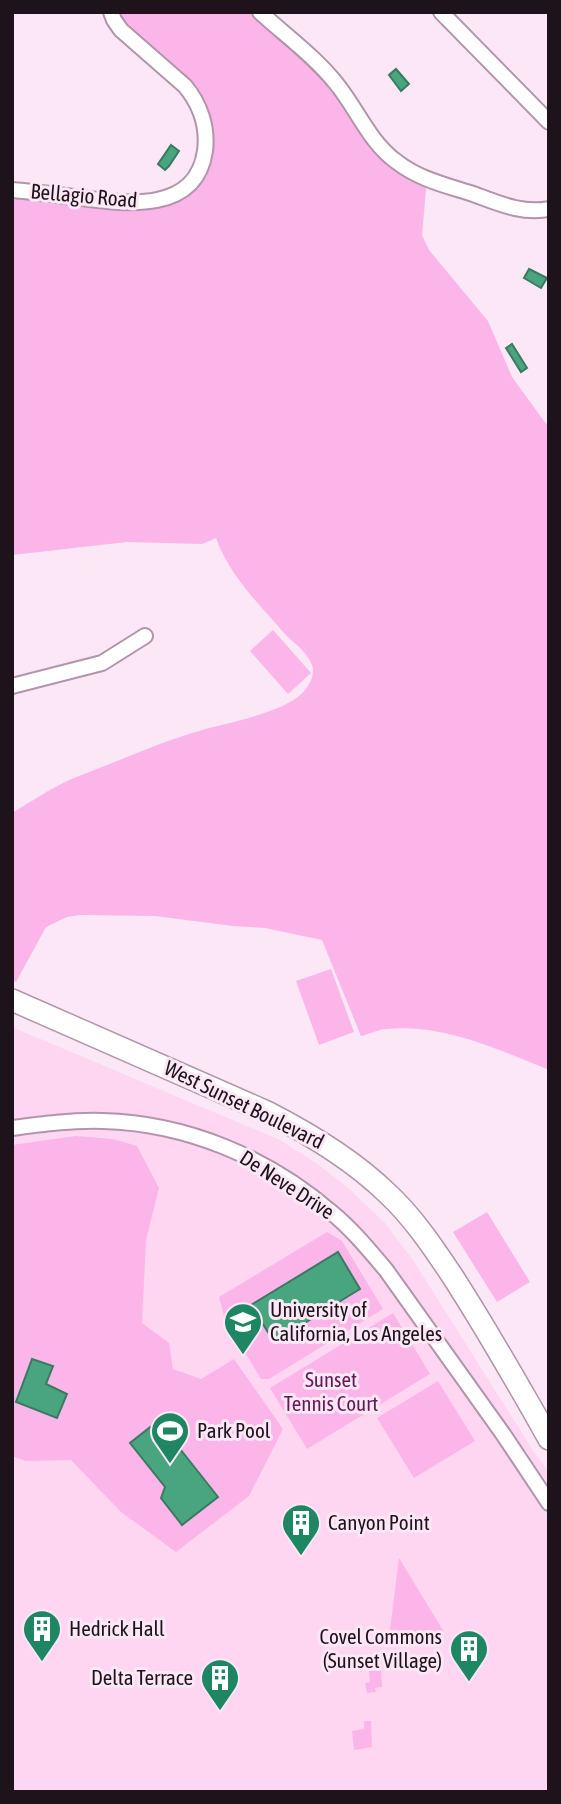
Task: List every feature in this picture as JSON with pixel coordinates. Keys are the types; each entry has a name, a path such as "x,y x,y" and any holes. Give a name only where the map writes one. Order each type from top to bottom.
{"main road":[{"name":"West Sunset Boulevard","path":"12,1000 304,1130 380,1186 411,1218 435,1251 492,1339 549,1439"}],"street":[{"name":"Bellagio Road","path":"12,190 118,203 146,202 179,192 200,172 205,153 205,129 194,96 121,30 111,12"},
{"path":"260,12 336,82 372,138 398,164 439,184 515,209 549,209"},
{"path":"441,12 549,122"},
{"path":"12,686 102,663 145,636"},
{"name":"De Neve Drive","path":"12,1128 103,1121 147,1125 229,1147 312,1197 341,1220 386,1270 549,1503"}],"shaded area":[{"path":"396,69 409,84 401,91 389,75"},
{"path":"171,145 179,151 165,170 158,164"},
{"path":"529,269 547,278 541,288 524,278"},
{"path":"512,344 527,368 521,372 506,348"},
{"name":"University of California, Los Angeles","path":"12,1027 280,1140 347,1187 385,1223 413,1260 549,1472 549,1792 12,1792"},
{"path":"338,1252 360,1289 274,1342 251,1305"},
{"path":"32,1359 53,1366 46,1384 67,1394 57,1418 16,1402"},
{"name":"Park Pool","path":"158,1421 218,1497 182,1525 161,1498 165,1487 130,1443"}],"green space":[{"path":"111,12 260,12 323,68 363,126 427,178 422,235 429,250 488,321 512,377 549,426 549,1070 470,1040 429,1030 384,1029 361,1036 322,940 265,928 155,916 67,917 46,927 16,982 12,980 12,813 56,786 149,748 287,704 305,691 313,674 312,665 306,655 237,577 216,538 202,544 127,542 12,555 12,190 158,200 200,172 198,106"},
{"path":"273,630 311,673 288,694 250,651"},
{"path":"331,969 354,1032 319,1045 296,981"},
{"path":"76,1136 113,1139 137,1146 159,1188 146,1240 142,1323 169,1343 173,1369 201,1379 234,1359 283,1429 249,1496 176,1552 121,1512 71,1460 26,1461 12,1456 12,1145"},
{"path":"487,1212 530,1282 497,1302 453,1232"},
{"path":"327,1232 342,1241 383,1309 269,1379 261,1379 225,1320 219,1297"},
{"name":"Sunset Tennis Court","path":"393,1313 430,1374 307,1449 270,1388"},
{"name":"Sunset Tennis Court","path":"438,1381 475,1441 414,1478 377,1418"},
{"path":"399,1558 444,1632 389,1638"},
{"path":"381,1670 382,1687 375,1688 376,1692 367,1693 365,1683 370,1682 369,1671"},
{"path":"364,1721 371,1721 372,1747 354,1750 352,1731 364,1729"}],"place":[{"name":"University of California, Los Angeles","path":"243,1356"},
{"name":"Park Pool","path":"170,1465"},
{"name":"Canyon Point","path":"301,1557"},
{"name":"Hedrick Hall","path":"42,1663"},
{"name":"Covel Commons (Sunset Village)","path":"469,1683"},
{"name":"Delta Terrace","path":"220,1712"}]}
